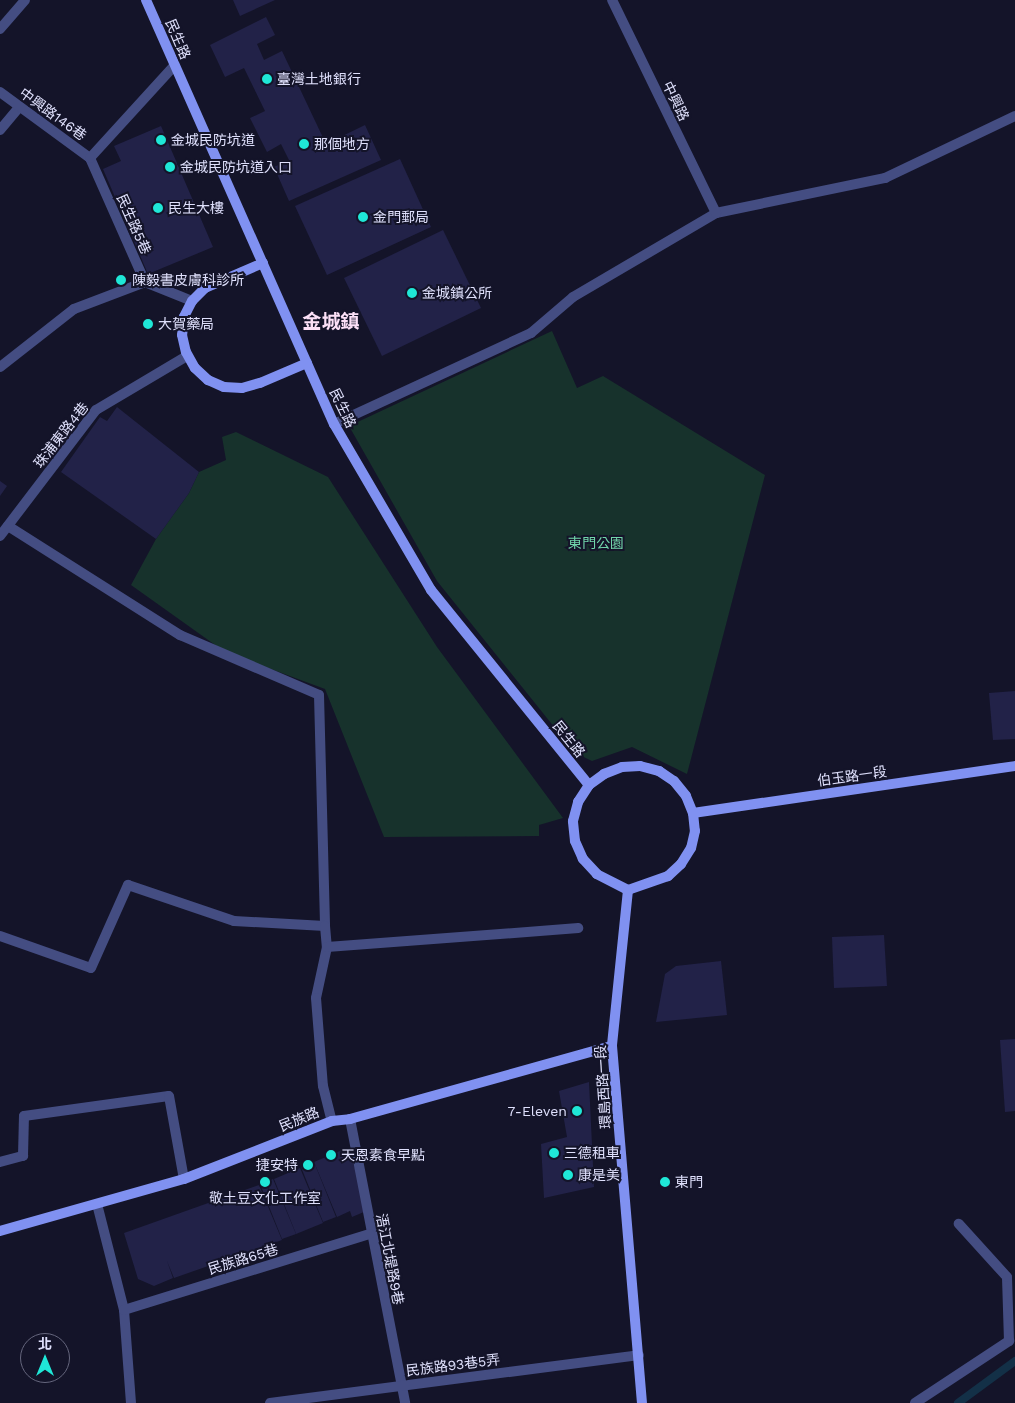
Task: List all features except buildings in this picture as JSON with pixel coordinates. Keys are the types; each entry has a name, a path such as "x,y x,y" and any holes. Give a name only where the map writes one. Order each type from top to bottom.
{"main road":[{"name":"民生路","path":"146,0 334,424 431,590 589,785"},
{"path":"262,263 205,288 192,301 184,317 182,335 187,356 195,368 208,380 224,386 242,388 306,363"},
{"path":"640,766 659,771 674,781 686,796 693,813 695,831 691,848 682,864 652,884 628,890 597,874 583,859 575,841 573,821 577,808 589,785 604,774 622,767 640,766"},
{"name":"伯玉路一段","path":"693,813 1015,766"},
{"name":"環島西路一段","path":"628,890 612,1046 642,1403"},
{"name":"民族路","path":"0,1231 184,1180 332,1120 350,1119 612,1046"}],"street":[{"path":"0,29 25,0"},
{"name":"中興路","path":"612,0 716,213"},
{"path":"90,158 174,66"},
{"name":"中興路146巷","path":"0,92 90,158"},
{"path":"0,130 19,107"},
{"path":"334,424 531,333 573,297 716,213 885,178 1015,116"},
{"name":"民生路5巷","path":"90,158 145,282"},
{"path":"0,367 74,309 145,282 192,301"},
{"name":"珠浦東路4巷","path":"0,536 96,410 187,356"},
{"path":"8,526 180,634 319,695 324,926 328,948 316,998 323,1086 332,1120"},
{"path":"0,936 91,968 128,884 234,921 324,926"},
{"path":"328,948 578,928"},
{"path":"0,1162 23,1156 24,1116 169,1096 184,1180"},
{"name":"浯江北堤路9巷","path":"350,1119 370,1234 405,1403"},
{"path":"97,1204 124,1310 131,1403"},
{"path":"915,1403 1009,1341 1007,1277 959,1224"},
{"name":"民族路65巷","path":"124,1310 370,1234"},
{"name":"民族路93巷5弄","path":"270,1403 639,1354"}],"green space":[{"name":"東門公園","path":"552,331 577,388 603,376 765,475 687,774 632,747 592,761 575,753 437,581 349,426"},
{"path":"236,432 328,477 437,647 563,818 539,825 539,836 384,837 325,689 225,652 131,585 156,539 189,493 199,472 226,460 222,437"}],"waterway":[{"path":"958,1403 1015,1361"}],"place":[{"name":"臺灣土地銀行","path":"267,79"},
{"name":"金城民防坑道","path":"161,140"},
{"name":"那個地方","path":"304,144"},
{"name":"金城民防坑道入口","path":"170,167"},
{"name":"民生大樓","path":"158,208"},
{"name":"金門郵局","path":"363,217"},
{"name":"陳毅書皮膚科診所","path":"121,280"},
{"name":"金城鎮公所","path":"412,293"},
{"name":"大賀藥局","path":"148,324"},
{"name":"7-Eleven","path":"577,1111"},
{"name":"三德租車","path":"554,1153"},
{"name":"天恩素食早點","path":"331,1155"},
{"name":"捷安特","path":"308,1165"},
{"name":"康是美","path":"568,1175"},
{"name":"敬土豆文化工作室","path":"265,1182"},
{"name":"東門","path":"665,1182"}],"district":[{"name":"金城鎮","path":"331,322"}]}
